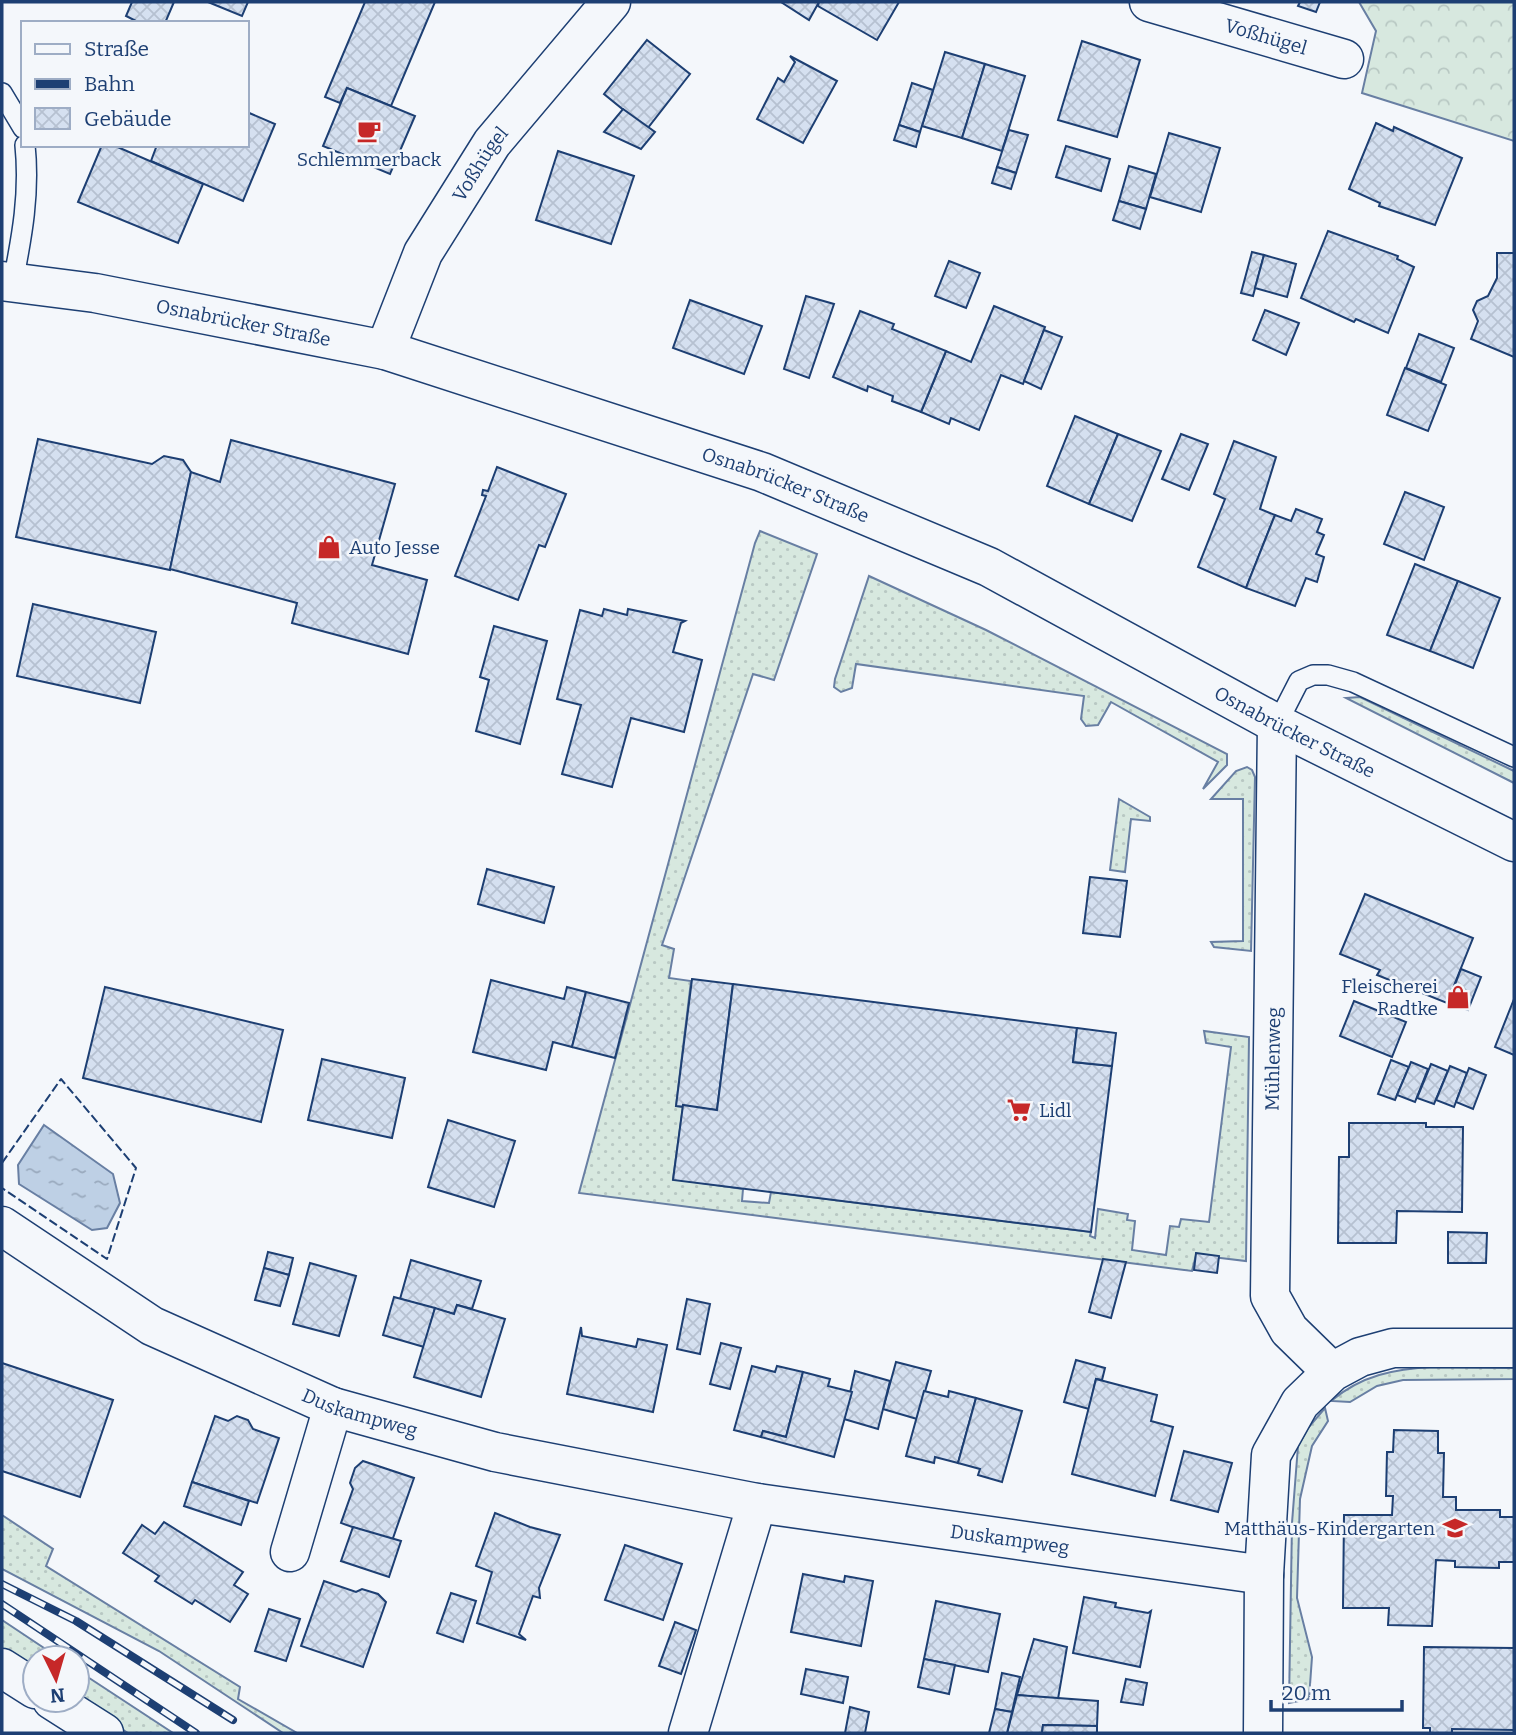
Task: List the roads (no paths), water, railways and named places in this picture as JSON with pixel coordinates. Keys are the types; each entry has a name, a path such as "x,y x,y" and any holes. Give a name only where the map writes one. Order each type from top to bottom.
{"street":[{"name":"Voßhügel","path":"1149,2 1344,59"},
{"name":"Voßhügel","path":"385,350 423,253 485,154 599,5"},
{"name":"Osnabrücker Straße","path":"7,282 95,292 385,350 762,472 989,567 1277,723 1514,842"},
{"name":"Mühlenweg","path":"1277,723 1270,1296 1289,1330 1332,1372"},
{"name":"Duskampweg","path":"2,1226 152,1326 333,1407 495,1452 757,1503 1264,1575"},
{"path":"1263,1733 1264,1575 1271,1455 1300,1403 1332,1372 1360,1357 1393,1348 1514,1348"},
{"path":"289,1552 333,1407"},
{"path":"688,1733 712,1661 757,1503"},
{"path":"2,1668 21,1680"},
{"path":"74,1714 104,1733"}],"lane":[{"path":"2,93 21,125"},
{"path":"7,282 26,212 29,177 25,147"},
{"path":"1277,723 1299,681 1313,675 1328,675 1372,690 1514,757"}],"water":[{"path":"44,1125 113,1174 120,1203 107,1228 92,1230 19,1184 18,1165"}],"railway":[{"path":"2,1584 76,1621 233,1720"},
{"path":"2,1604 196,1733"}],"place":[{"name":"Schlemmerback","path":"369,131"},
{"name":"Auto Jesse","path":"329,547"},
{"name":"Fleischerei Radtke","path":"1458,997"},
{"name":"Lidl","path":"1019,1110"},
{"name":"Matthäus-Kindergarten","path":"1455,1528"}]}
